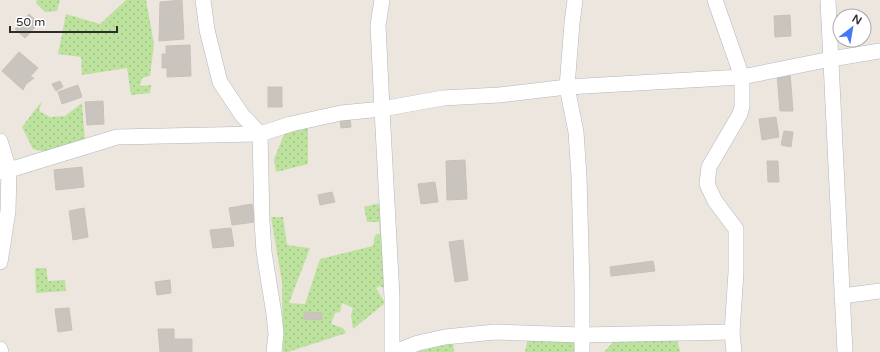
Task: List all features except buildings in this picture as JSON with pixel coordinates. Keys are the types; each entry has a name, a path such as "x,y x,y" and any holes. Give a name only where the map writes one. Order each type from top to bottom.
{"street":[{"path":"203,0 207,30 220,82 242,115 260,134 262,222 264,252 276,334 274,352"},
{"path":"382,0 378,25 392,297 392,352"},
{"path":"575,0 567,87 576,132 579,176 582,352"},
{"path":"715,0 742,77 742,106 740,114 709,167 707,184 715,201 736,229 736,272 732,332 734,352"},
{"path":"828,0 845,352"},
{"path":"5,171 117,137 260,134 291,124 341,114 382,109 443,98 498,95 567,87 742,77 831,59 880,51"},
{"path":"0,141 5,171 8,211 0,262"},
{"path":"842,296 880,291"},
{"path":"396,352 418,343 445,337 495,332 582,335 732,332"}],"green space":[{"path":"37,0 60,0 57,11 45,12 36,3"},
{"path":"126,0 146,0 154,44 150,76 142,78 140,86 151,85 150,93 131,95 127,68 82,75 81,57 58,54 66,14 100,24"},
{"path":"42,101 39,111 50,117 65,116 82,103 85,141 52,153 33,149 22,127"},
{"path":"308,125 308,164 276,172 274,159 286,130"},
{"path":"384,202 390,291 380,286 376,288 385,303 353,329 351,315 353,308 342,303 340,312 335,313 331,324 343,328 346,333 288,352 283,352 282,282 271,217 283,217 287,245 310,248 289,303 305,304 320,259 373,246 375,235 380,234 379,222 367,222 364,207"},
{"path":"35,268 46,268 48,281 65,280 66,291 36,293"},
{"path":"618,337 677,338 680,352 604,352"},
{"path":"528,338 577,339 578,352 525,352"},
{"path":"453,343 454,352 416,352"}]}
